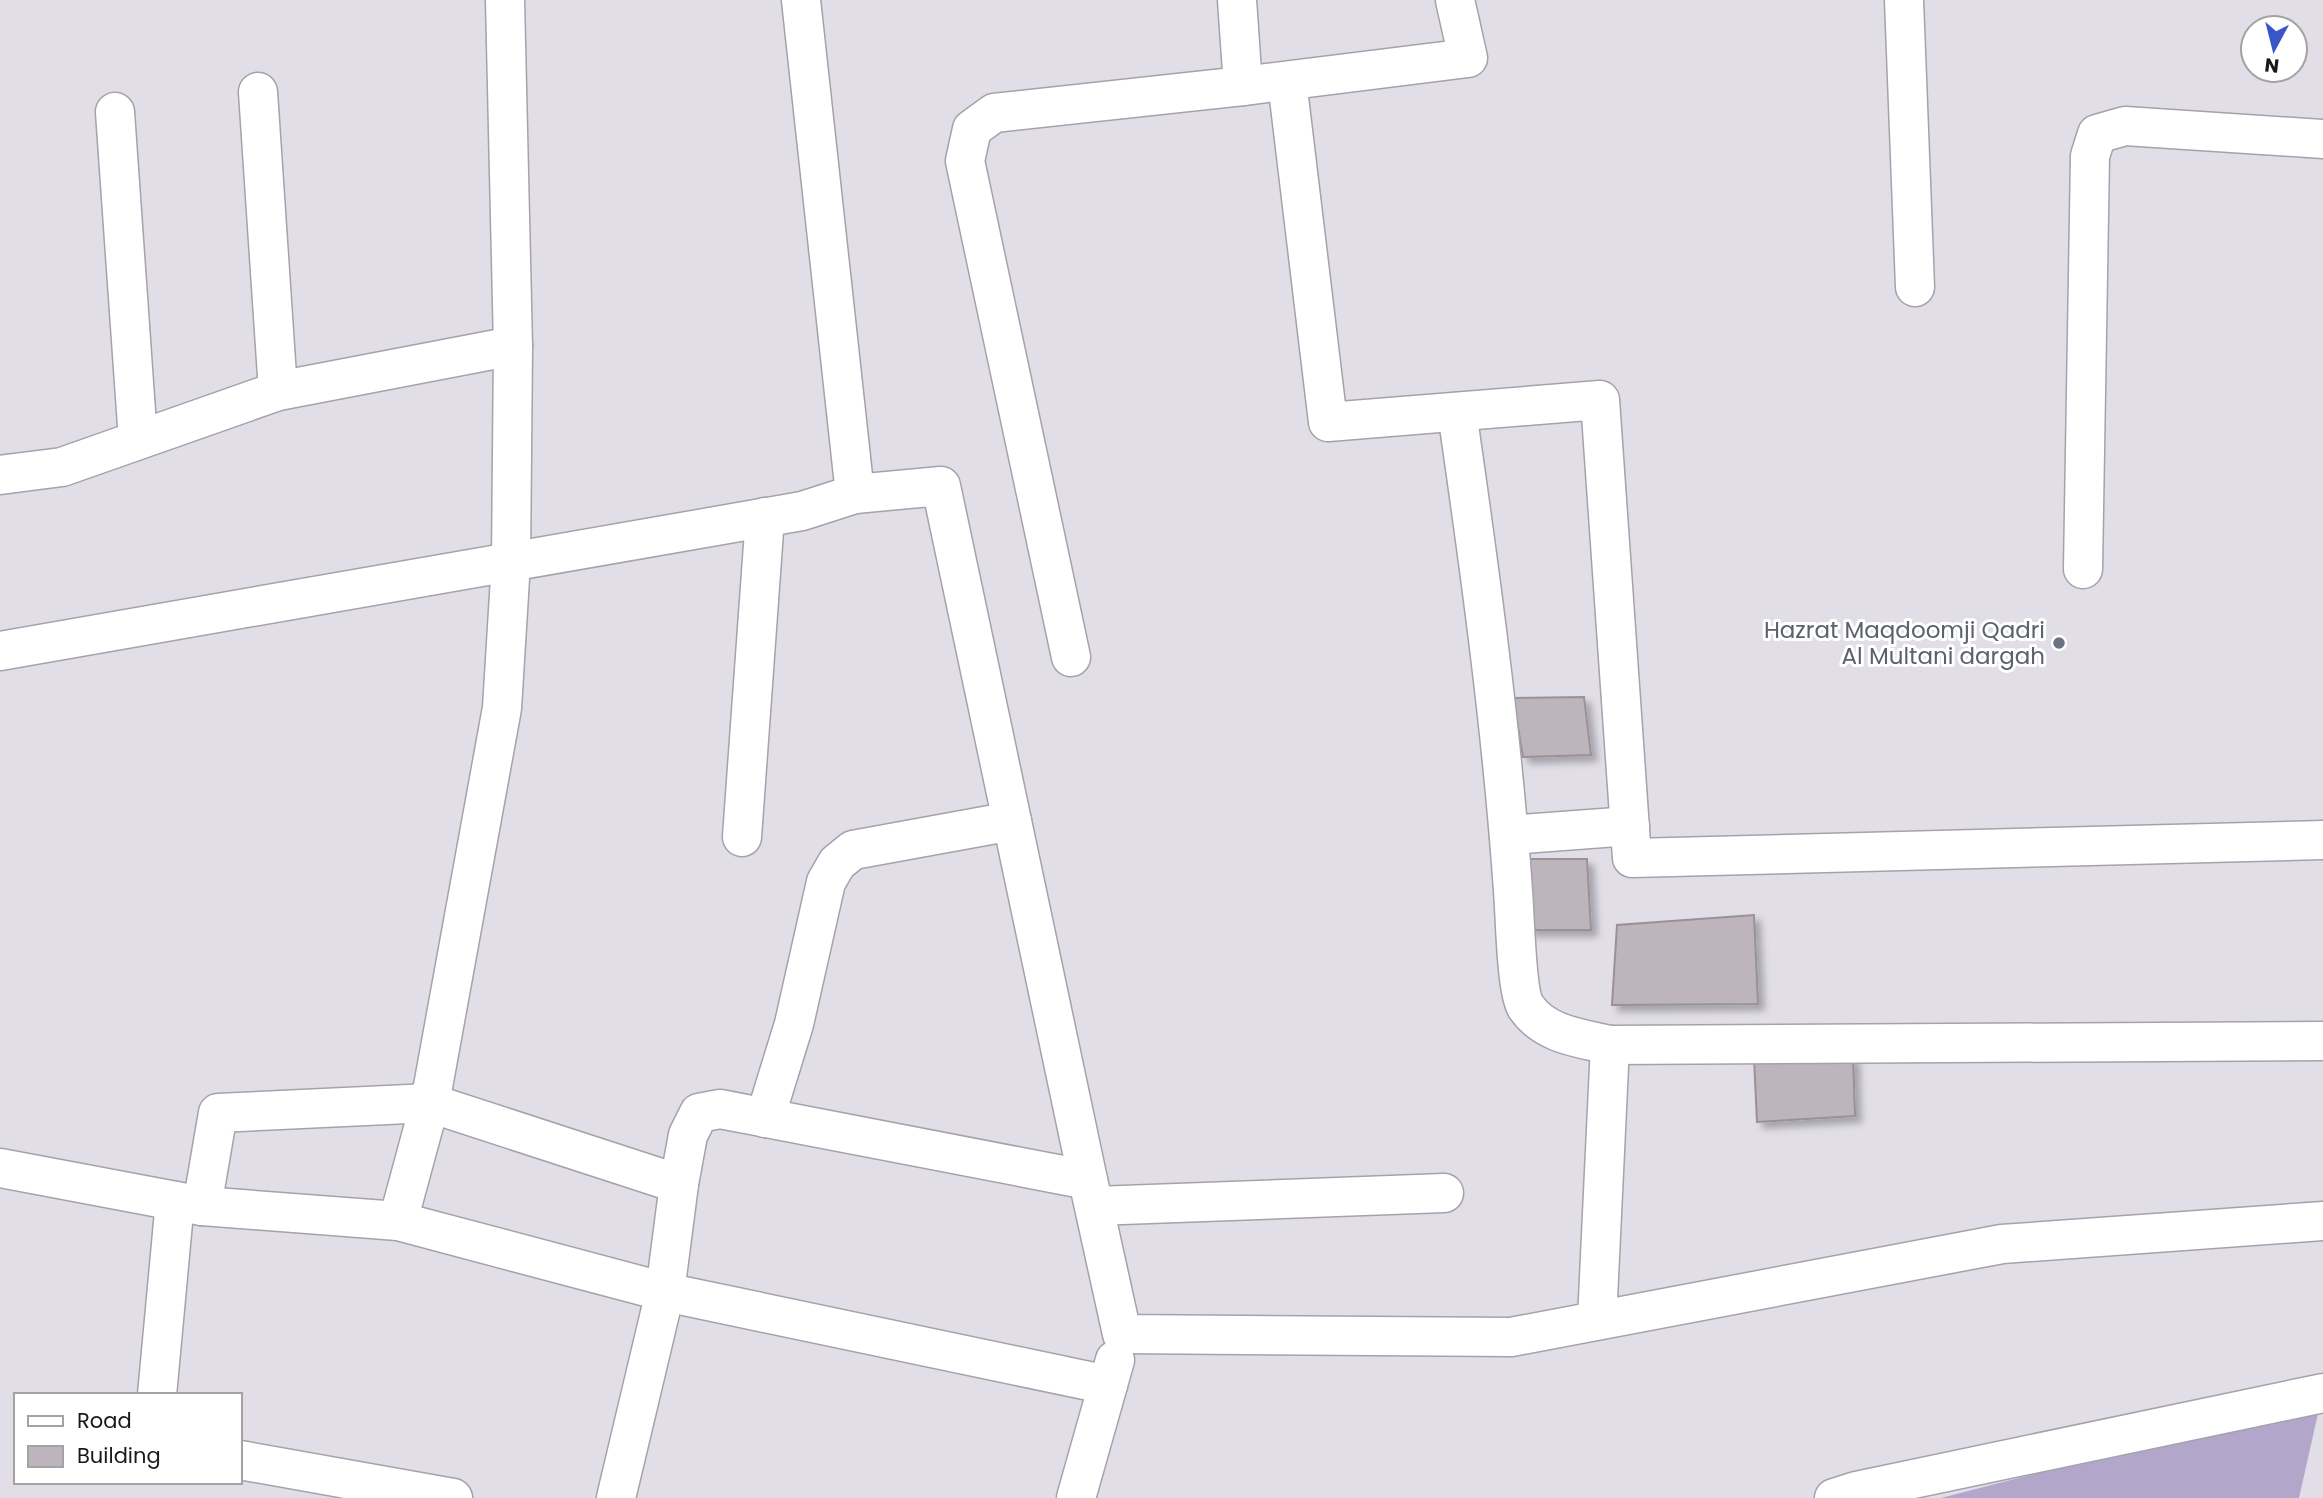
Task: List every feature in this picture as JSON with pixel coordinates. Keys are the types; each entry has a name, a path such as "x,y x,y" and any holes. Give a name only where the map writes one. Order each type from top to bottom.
{"street":[{"path":"398,1221 429,1103 502,708 511,562 513,346 505,0"},
{"path":"801,0 855,494"},
{"path":"1237,0 1243,86"},
{"path":"1071,657 965,161 972,129 995,114 1468,58 1455,0"},
{"path":"1904,0 1915,287"},
{"path":"1287,81 1328,422 1600,400 1632,858 2323,840"},
{"path":"258,92 278,391"},
{"path":"115,112 138,440"},
{"path":"2083,569 2090,156 2097,134 2125,126 2323,139"},
{"path":"0,475 62,467 278,391 513,346"},
{"path":"1457,412 1486,612 1510,835 1519,975 1525,1006 1550,1030 1610,1045 2323,1041"},
{"path":"0,651 802,511 855,494 942,485 1122,1334 1076,1498"},
{"path":"742,837 765,517"},
{"path":"765,1118 794,1024 826,882 837,863 853,850 1012,821"},
{"path":"1510,835 1630,826"},
{"path":"1597,1321 1610,1045"},
{"path":"157,1393 189,1203 218,1113 429,1103 679,1184"},
{"path":"616,1498 665,1292 688,1135 699,1113 720,1108 1091,1193 1444,1193"},
{"path":"0,1168 189,1203 398,1221 665,1292 1108,1385"},
{"path":"1122,1334 1511,1337 2002,1244 2323,1221"},
{"path":"1834,1498 1856,1491 2323,1393"},
{"path":"242,1460 453,1498"}],"shaded area":[{"path":"2321,1400 2299,1498 1941,1498"}],"building":[{"path":"1584,697 1591,755 1523,757 1513,698"},
{"path":"1527,859 1587,859 1591,930 1528,930"},
{"path":"1754,915 1758,1004 1612,1005 1617,925"},
{"path":"1853,1056 1855,1116 1757,1122 1754,1057"}],"place":[{"name":"Hazrat Maqdoomji Qadri Al Multani dargah","path":"2059,643"}]}
